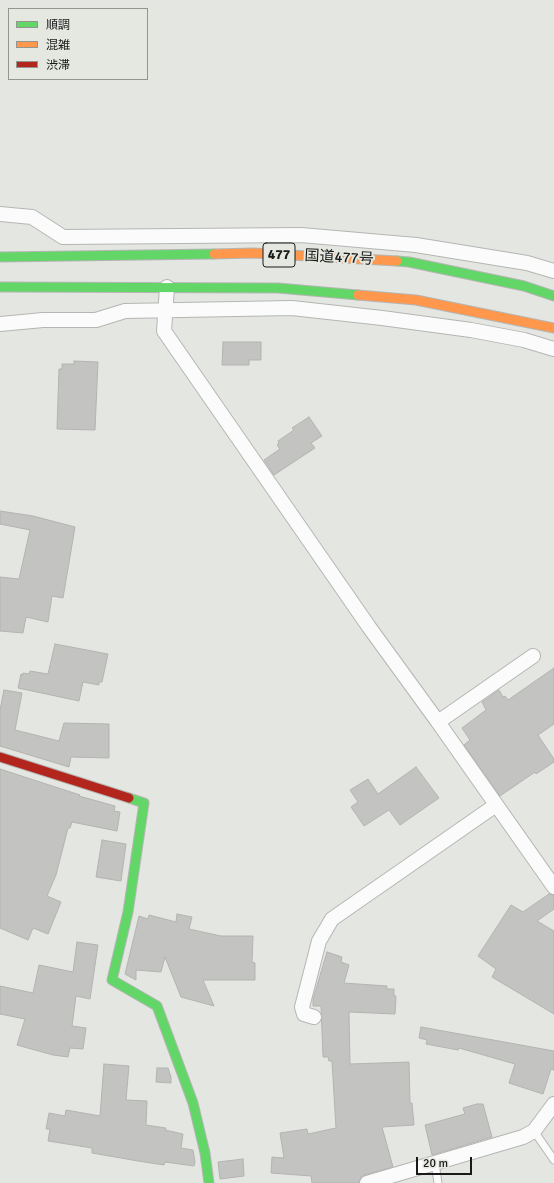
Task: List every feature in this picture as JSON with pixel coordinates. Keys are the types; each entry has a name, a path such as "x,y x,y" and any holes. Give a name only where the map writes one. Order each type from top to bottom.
{"main road":[{"name":"国道477号","path":"0,257 254,253 409,262 524,286 554,296"},
{"name":"477","path":"0,287 278,288 416,300 554,328"},
{"path":"0,758 144,803 128,912 112,980 157,1006 193,1103 209,1183"}],"street":[{"path":"0,214 32,217 63,237 301,235 416,245 527,263 554,271"},
{"path":"167,287 164,330 369,627 554,887"},
{"path":"0,324 43,320 96,320 125,311 292,308 352,314 471,330 524,340 554,349"},
{"path":"438,722 533,656"},
{"path":"314,1017 304,1014 302,1007 319,941 332,919 496,805"},
{"path":"367,1183 523,1137 534,1131 554,1104"}],"lane":[{"path":"534,1131 554,1160"},
{"path":"435,1163 438,1183"}],"building":[{"path":"223,342 261,342 261,360 249,360 249,365 222,365"},
{"path":"74,361 98,362 95,430 57,429 59,369 62,369 62,364 74,364"},
{"path":"309,417 322,436 311,443 315,448 274,475 264,460 280,449 277,445 279,443 278,441 294,430 292,428"},
{"path":"0,511 33,516 75,527 63,598 52,596 48,622 26,617 23,633 0,631 0,577 19,579 30,530 0,524"},
{"path":"55,644 108,654 102,682 99,682 99,685 83,682 79,701 18,688 21,674 23,675 23,673 29,674 30,671 48,674"},
{"path":"554,668 554,724 538,735 554,759 554,762 536,774 535,772 500,796 464,745 470,740 462,728 486,710 482,702 499,690 503,697 505,696 508,700"},
{"path":"4,690 22,693 15,730 59,741 64,723 109,724 109,758 71,757 69,767 0,746 0,710"},
{"path":"416,767 439,798 400,825 389,810 364,826 351,807 358,802 350,790 368,779 378,794"},
{"path":"0,769 80,795 79,796 115,806 114,811 120,812 117,831 72,822 70,828 68,828 56,875 47,896 61,902 48,934 33,928 28,940 0,928"},
{"path":"102,840 126,844 121,881 96,877"},
{"path":"549,894 554,895 554,909 537,921 554,931 554,1014 492,977 496,969 478,956 511,905 523,912"},
{"path":"177,914 192,917 189,929 221,936 253,936 252,962 255,963 255,980 203,980 214,1006 181,997 165,957 161,972 136,970 136,980 125,974 139,916 148,919 149,915 176,922"},
{"path":"77,942 98,945 90,999 76,996 72,1026 86,1028 83,1049 70,1048 68,1057 53,1055 17,1045 25,1019 0,1014 0,986 33,993 39,965 73,972"},
{"path":"327,952 342,957 341,962 349,965 344,983 387,986 387,989 394,989 394,996 396,996 395,1014 349,1012 350,1064 409,1062 410,1103 412,1103 414,1125 382,1127 393,1167 364,1175 361,1177 359,1183 312,1183 311,1176 271,1173 272,1157 284,1158 280,1133 307,1129 308,1134 336,1128 332,1061 329,1061 328,1057 323,1057 321,1006 313,1006 313,999"},
{"path":"421,1027 554,1051 554,1070 551,1069 543,1094 509,1083 515,1064 459,1048 458,1050 426,1044 427,1040 419,1038"},
{"path":"104,1064 129,1066 126,1100 147,1101 146,1125 166,1128 165,1130 183,1134 181,1148 193,1150 195,1162 194,1166 165,1162 164,1165 138,1161 92,1153 92,1148 48,1141 50,1129 46,1129 49,1113 65,1116 66,1110 100,1116"},
{"path":"157,1068 168,1068 171,1083 156,1082"},
{"path":"483,1104 492,1137 432,1155 425,1125 465,1114 463,1108"},
{"path":"243,1159 244,1176 220,1179 218,1162"}],"traffic: fast":[{"path":"0,257 214,254"},
{"path":"397,261 409,262 524,286 554,296"},
{"path":"0,287 278,288 358,295"},
{"path":"129,798 144,803 128,912 112,980 157,1006 193,1103 205,1153 209,1183"}],"traffic: slow":[{"path":"214,254 254,253 397,261"},
{"path":"358,295 416,300 554,328"}],"traffic: jam":[{"path":"0,757 129,798"}]}
